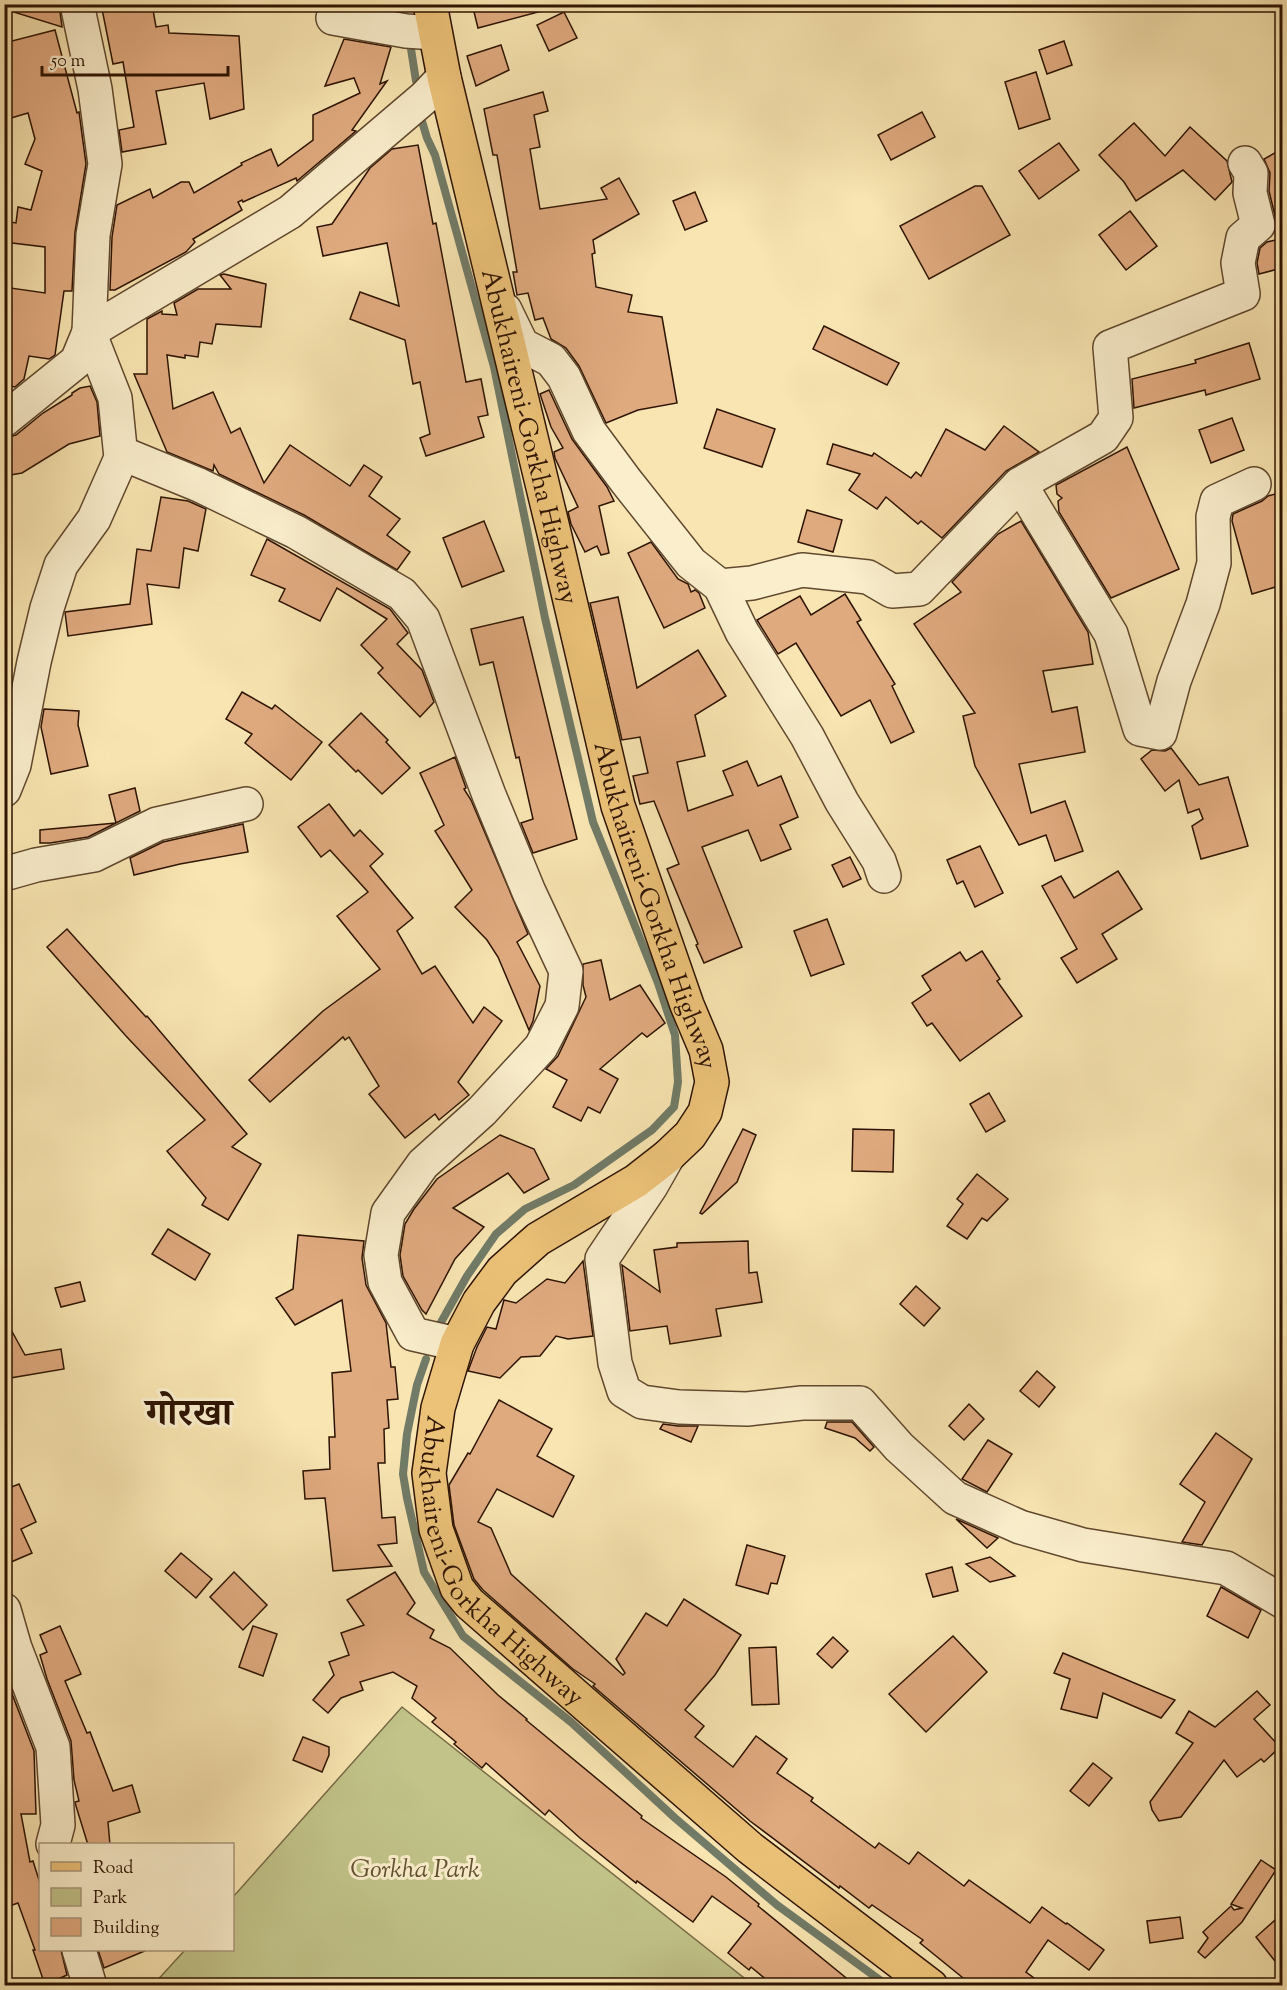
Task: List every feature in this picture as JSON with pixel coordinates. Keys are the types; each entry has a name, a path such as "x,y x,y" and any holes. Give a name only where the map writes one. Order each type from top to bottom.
{"main road":[{"name":"Abukhaireni-Gorkha Highway","path":"433,19 444,77 618,806 687,1005 706,1050 712,1082 705,1112 690,1135 668,1156 636,1181 538,1239 502,1271 479,1302 457,1344 438,1408 429,1473 436,1529 457,1588 469,1603 750,1848 931,1986"}],"street":[{"path":"4,420 77,361 89,332 93,235 105,164 95,89 77,4"},
{"path":"333,18 406,31 433,19"},
{"path":"89,332 290,212 425,97 444,77"},
{"path":"720,586 752,583 802,570 868,577 892,591 919,589 1020,484 1103,437 1116,418 1110,347 1243,294 1238,263 1243,238 1258,225 1250,193 1251,173 1245,163"},
{"path":"495,289 522,345 551,360 564,377 589,432 691,563 720,586 742,632 807,736 842,802 879,861 884,876"},
{"path":"4,790 14,765 46,608 61,565 94,519 121,458 115,398 89,332"},
{"path":"121,453 199,485 296,532 402,594 423,619 489,795 529,892 566,971 562,1006 541,1047 482,1111 423,1164 388,1213 381,1255 385,1282 413,1334 457,1344"},
{"path":"1020,484 1111,634 1140,729 1160,733 1174,681 1203,604 1214,563 1213,517 1217,501 1254,484"},
{"path":"4,874 94,855 157,824 246,804"},
{"path":"668,1156 651,1186 602,1258 615,1363 624,1390 642,1402 680,1407 747,1409 802,1403 860,1403 899,1447 955,1498 1020,1527 1083,1545 1226,1568 1282,1601"},
{"path":"4,1610 10,1644 53,1747 58,1825 54,1843"},
{"path":"80,1951 90,1986"}],"green space":[{"name":"Gorkha Park","path":"402,1707 753,1985 153,1985 184,1951 234,1951 234,1896"}],"building":[{"path":"5,4 59,4 62,27 4,9"},
{"path":"101,4 152,4 156,27 168,25 169,33 239,36 244,109 210,119 204,83 156,91 166,144 122,152 119,130 134,127 123,62 113,64"},
{"path":"472,4 541,4 542,11 478,28"},
{"path":"564,12 577,38 549,51 537,25"},
{"path":"55,30 77,113 79,112 86,164 75,232 72,291 64,291 55,355 49,359 29,356 24,379 15,387 4,385 4,287 45,293 45,247 4,242 4,221 16,223 18,207 31,210 42,171 25,164 35,139 28,113 11,118 4,94 4,43"},
{"path":"344,39 391,47 380,84 387,81 352,130 356,131 297,181 296,178 243,202 242,200 238,202 242,210 193,239 195,242 186,252 115,290 110,290 112,237 117,205 150,189 153,198 181,182 189,182 194,193 242,165 241,163 271,149 278,166 313,140 313,115 360,93 354,78 325,86"},
{"path":"1064,41 1072,65 1047,74 1039,50"},
{"path":"501,45 509,70 476,86 467,56"},
{"path":"1036,72 1050,119 1019,129 1005,82"},
{"path":"543,92 548,111 534,115 540,147 530,149 540,209 607,199 601,188 619,178 639,214 593,240 595,253 592,254 596,287 632,295 628,312 662,317 677,403 638,410 606,423 579,366 566,348 551,339 543,318 535,320 528,293 517,295 513,272 517,272 497,155 493,155 484,109"},
{"path":"922,112 935,137 891,160 878,135"},
{"path":"1134,123 1165,156 1190,127 1227,161 1232,182 1215,200 1183,170 1136,201 1124,182 1099,155"},
{"path":"1059,143 1079,170 1039,199 1019,171"},
{"path":"418,145 433,224 436,223 466,382 481,379 488,415 478,417 484,437 426,456 420,438 430,434 420,382 413,384 405,340 350,319 360,292 399,306 387,243 323,256 317,227 332,224 370,168 392,149"},
{"path":"1282,149 1282,241 1276,230 1269,191 1270,173 1264,159"},
{"path":"975,186 982,186 1010,235 929,279 900,226"},
{"path":"695,192 707,221 685,230 673,201"},
{"path":"1130,211 1157,246 1126,270 1099,235"},
{"path":"1276,240 1282,268 1259,274 1257,263 1260,248 1267,242"},
{"path":"220,275 266,284 261,327 216,324 212,344 200,342 198,357 185,355 185,358 167,355 173,409 213,392 231,433 240,428 264,483 290,445 350,486 364,465 382,477 369,496 400,519 387,535 410,552 397,570 304,515 219,474 214,465 213,471 167,452 134,374 147,374 147,319 162,311 162,314 177,315 174,303 198,289 231,289"},
{"path":"824,326 899,363 887,385 813,349"},
{"path":"1249,343 1260,379 1206,395 1205,390 1134,408 1132,379 1196,363 1195,360"},
{"path":"90,386 97,402 100,436 69,444 22,473 4,476 4,438 16,435 72,393"},
{"path":"549,390 572,439 607,487 614,501 599,506 609,553 601,555 597,546 585,552 571,524 568,512 578,507 555,458 554,452 563,448 551,427 540,394"},
{"path":"717,409 775,429 762,467 704,448"},
{"path":"1232,418 1244,450 1211,463 1199,430"},
{"path":"1004,426 1039,452 1006,471 942,538 921,521 918,524 886,497 877,509 849,490 860,474 827,464 833,444 872,456 874,453 911,478 916,472 921,476 946,429 985,450"},
{"path":"1127,447 1179,569 1111,598 1059,512 1058,501 1062,498 1057,494 1056,485"},
{"path":"1282,492 1282,585 1252,594 1232,521 1233,514 1268,496"},
{"path":"161,497 188,501 206,509 198,551 184,548 179,588 147,584 152,624 68,636 65,612 130,604 137,549 151,551"},
{"path":"807,510 842,520 833,552 798,542"},
{"path":"484,521 504,571 462,587 443,538"},
{"path":"1021,521 1088,632 1093,664 1043,671 1052,712 1077,707 1085,752 1019,764 1031,813 1065,801 1083,851 1055,861 1046,835 1019,845 975,766 963,716 975,713 914,624 961,592 952,582 998,534"},
{"path":"267,539 390,609 408,633 397,644 422,670 434,702 420,717 378,673 383,668 361,645 387,619 337,588 320,621 279,601 285,589 251,575"},
{"path":"651,542 678,579 688,584 691,592 695,590 699,593 705,608 664,628 628,553"},
{"path":"845,594 861,620 857,622 895,684 892,686 914,732 891,743 870,700 841,716 796,643 778,654 757,620 800,596 811,615"},
{"path":"618,597 637,688 698,650 726,696 695,715 705,756 677,762 688,811 733,795 723,771 747,761 758,786 781,776 798,817 780,825 791,849 761,861 748,830 702,847 742,947 704,963 667,869 679,864 654,801 640,804 633,776 648,773 640,737 622,740 590,603"},
{"path":"523,617 577,839 533,853 521,823 533,819 493,662 480,665 471,629"},
{"path":"242,692 272,709 275,705 322,742 291,780 245,743 252,734 226,719"},
{"path":"44,709 79,711 78,725 88,766 51,774 41,727"},
{"path":"361,713 388,740 386,742 410,768 382,794 329,745"},
{"path":"1171,748 1199,785 1228,777 1248,846 1201,859 1192,826 1203,819 1199,809 1188,813 1179,780 1165,791 1141,759 1152,750 1165,751"},
{"path":"455,757 466,788 464,789 471,800 528,934 517,942 540,986 529,1030 498,957 487,940 455,907 472,890 435,831 444,825 420,773"},
{"path":"135,788 140,811 116,823 109,795"},
{"path":"329,804 354,836 360,830 383,854 370,866 413,918 397,931 422,974 435,966 473,1023 484,1007 502,1021 458,1082 469,1095 439,1120 435,1114 405,1138 369,1094 379,1086 349,1037 345,1040 343,1037 270,1102 249,1080 323,1011 380,969 337,916 368,892 330,850 321,857 298,827"},
{"path":"116,823 88,837 40,843 40,830"},
{"path":"243,824 248,852 134,875 130,858 163,842"},
{"path":"980,846 1003,893 975,907 963,881 957,884 947,860"},
{"path":"850,857 861,879 843,887 832,865"},
{"path":"1118,871 1142,909 1102,934 1117,959 1077,983 1061,958 1077,949 1042,886 1061,876 1074,898"},
{"path":"827,919 844,964 811,976 794,931"},
{"path":"67,929 147,1016 247,1134 232,1147 261,1164 228,1220 202,1205 206,1198 167,1151 205,1120 47,947"},
{"path":"982,951 1000,979 997,981 1022,1016 960,1061 932,1023 927,1026 912,1003 931,990 922,976 960,952 966,961"},
{"path":"601,960 610,1000 640,985 665,1023 647,1037 642,1033 600,1069 618,1079 600,1113 588,1107 581,1121 553,1107 567,1080 546,1069 558,1056 586,997 583,985 583,964"},
{"path":"989,1093 1005,1121 986,1132 970,1104"},
{"path":"743,1129 756,1135 737,1182 702,1214 700,1213"},
{"path":"853,1129 894,1130 893,1172 852,1171"},
{"path":"500,1135 534,1149 549,1179 524,1193 508,1173 453,1208 484,1227 455,1259 426,1314 403,1276 400,1255 405,1224 437,1179"},
{"path":"977,1174 1008,1199 987,1221 982,1218 967,1239 947,1226 963,1204 957,1199"},
{"path":"168,1229 210,1254 195,1280 152,1254"},
{"path":"298,1235 364,1241 362,1258 366,1285 386,1323 391,1367 395,1367 398,1399 387,1400 389,1428 384,1429 385,1463 378,1463 382,1518 395,1517 397,1543 378,1545 392,1566 333,1571 325,1498 305,1499 303,1471 330,1469 329,1437 335,1437 332,1373 351,1371 342,1300 295,1325 276,1298 293,1289"},
{"path":"748,1241 749,1273 757,1272 762,1302 716,1309 721,1336 670,1344 667,1326 630,1331 622,1265 660,1292 654,1250 677,1247 677,1243"},
{"path":"583,1261 593,1336 568,1339 556,1336 540,1356 521,1357 500,1378 468,1371 487,1327 496,1329 504,1300 516,1303 547,1279 565,1283"},
{"path":"80,1282 85,1301 61,1307 55,1288"},
{"path":"916,1286 940,1308 924,1326 900,1304"},
{"path":"4,1317 25,1355 61,1349 64,1369 4,1379"},
{"path":"1037,1371 1055,1387 1039,1407 1020,1391"},
{"path":"499,1400 552,1429 537,1456 574,1476 553,1517 497,1489 478,1522 491,1528 511,1574 623,1675 625,1673 616,1659 646,1613 667,1626 684,1599 741,1635 715,1675 685,1710 704,1726 695,1737 733,1767 756,1736 787,1759 777,1773 813,1798 811,1801 875,1848 879,1843 909,1864 918,1852 964,1886 969,1880 1030,1923 1042,1907 1067,1923 1104,1950 1089,1970 1048,1940 1026,1972 1045,1986 973,1986 920,1943 923,1940 872,1905 869,1908 840,1886 839,1888 750,1821 593,1686 595,1684 573,1669 483,1590 474,1579 454,1525 449,1485 468,1453 470,1454"},
{"path":"969,1404 984,1419 964,1440 949,1426"},
{"path":"827,1422 852,1422 874,1447 870,1451 855,1438 825,1428"},
{"path":"663,1424 698,1426 691,1442 660,1429"},
{"path":"1216,1433 1252,1459 1202,1545 1182,1542 1205,1502 1180,1484"},
{"path":"988,1440 1012,1454 987,1492 962,1479"},
{"path":"19,1484 36,1522 21,1529 32,1553 4,1565 4,1490"},
{"path":"956,1519 998,1538 987,1548"},
{"path":"747,1545 785,1556 777,1584 771,1583 768,1594 736,1585"},
{"path":"181,1553 212,1579 196,1598 165,1571"},
{"path":"990,1557 1015,1576 990,1582 966,1564"},
{"path":"952,1567 958,1591 933,1597 926,1574"},
{"path":"234,1572 267,1605 243,1630 210,1597"},
{"path":"395,1572 415,1603 407,1614 434,1630 430,1638 450,1648 526,1720 642,1816 641,1818 726,1877 856,1986 774,1986 751,1967 749,1970 728,1953 751,1924 712,1896 693,1922 637,1881 636,1883 549,1810 545,1815 486,1763 482,1768 454,1744 456,1742 432,1722 436,1718 412,1698 417,1686 393,1672 360,1682 363,1690 341,1698 328,1713 313,1700 334,1675 329,1662 349,1655 341,1633 364,1625 347,1600"},
{"path":"1221,1587 1261,1610 1248,1638 1207,1616"},
{"path":"60,1626 81,1674 65,1681 87,1733 90,1732 113,1791 132,1785 140,1812 108,1822 110,1843 87,1843 75,1802 79,1801 74,1780 71,1741 47,1679 40,1655 47,1652 40,1635"},
{"path":"253,1626 277,1634 263,1676 239,1667"},
{"path":"953,1636 987,1672 926,1732 889,1694"},
{"path":"833,1637 848,1651 832,1668 817,1654"},
{"path":"776,1647 779,1704 752,1705 749,1648"},
{"path":"1063,1653 1175,1700 1161,1718 1103,1693 1097,1718 1061,1709 1070,1679 1054,1673"},
{"path":"4,1673 34,1751 36,1814 21,1814 30,1862 33,1861 39,1880 39,1951 61,1951 67,1975 45,1985 18,1903 4,1908"},
{"path":"1257,1691 1270,1705 1254,1719 1280,1747 1264,1762 1261,1759 1237,1777 1224,1760 1181,1817 1159,1821 1150,1802 1193,1743 1176,1733 1189,1711 1215,1727"},
{"path":"303,1737 329,1747 329,1755 322,1772 293,1760"},
{"path":"1093,1763 1112,1778 1089,1806 1070,1791"},
{"path":"1261,1860 1276,1870 1242,1922 1205,1958 1198,1952 1208,1938 1203,1932 1231,1906 1234,1910 1242,1908 1231,1904"},
{"path":"1282,1914 1282,1970 1256,1937"},
{"path":"1180,1917 1183,1938 1150,1943 1147,1921"},
{"path":"98,1951 145,1951 104,1968"}],"waterway":[{"path":"411,49 416,81"},
{"path":"421,118 435,155 494,367 545,618 593,822 658,983 675,1035 678,1082 674,1107 652,1130 574,1185 525,1209 496,1234 467,1276 435,1333"},
{"path":"426,1359 417,1385 407,1434 403,1474 424,1572 463,1636 571,1722 675,1818 777,1905 888,1986"}],"district":[{"name":"गोरखा","path":"189,1412"}]}
